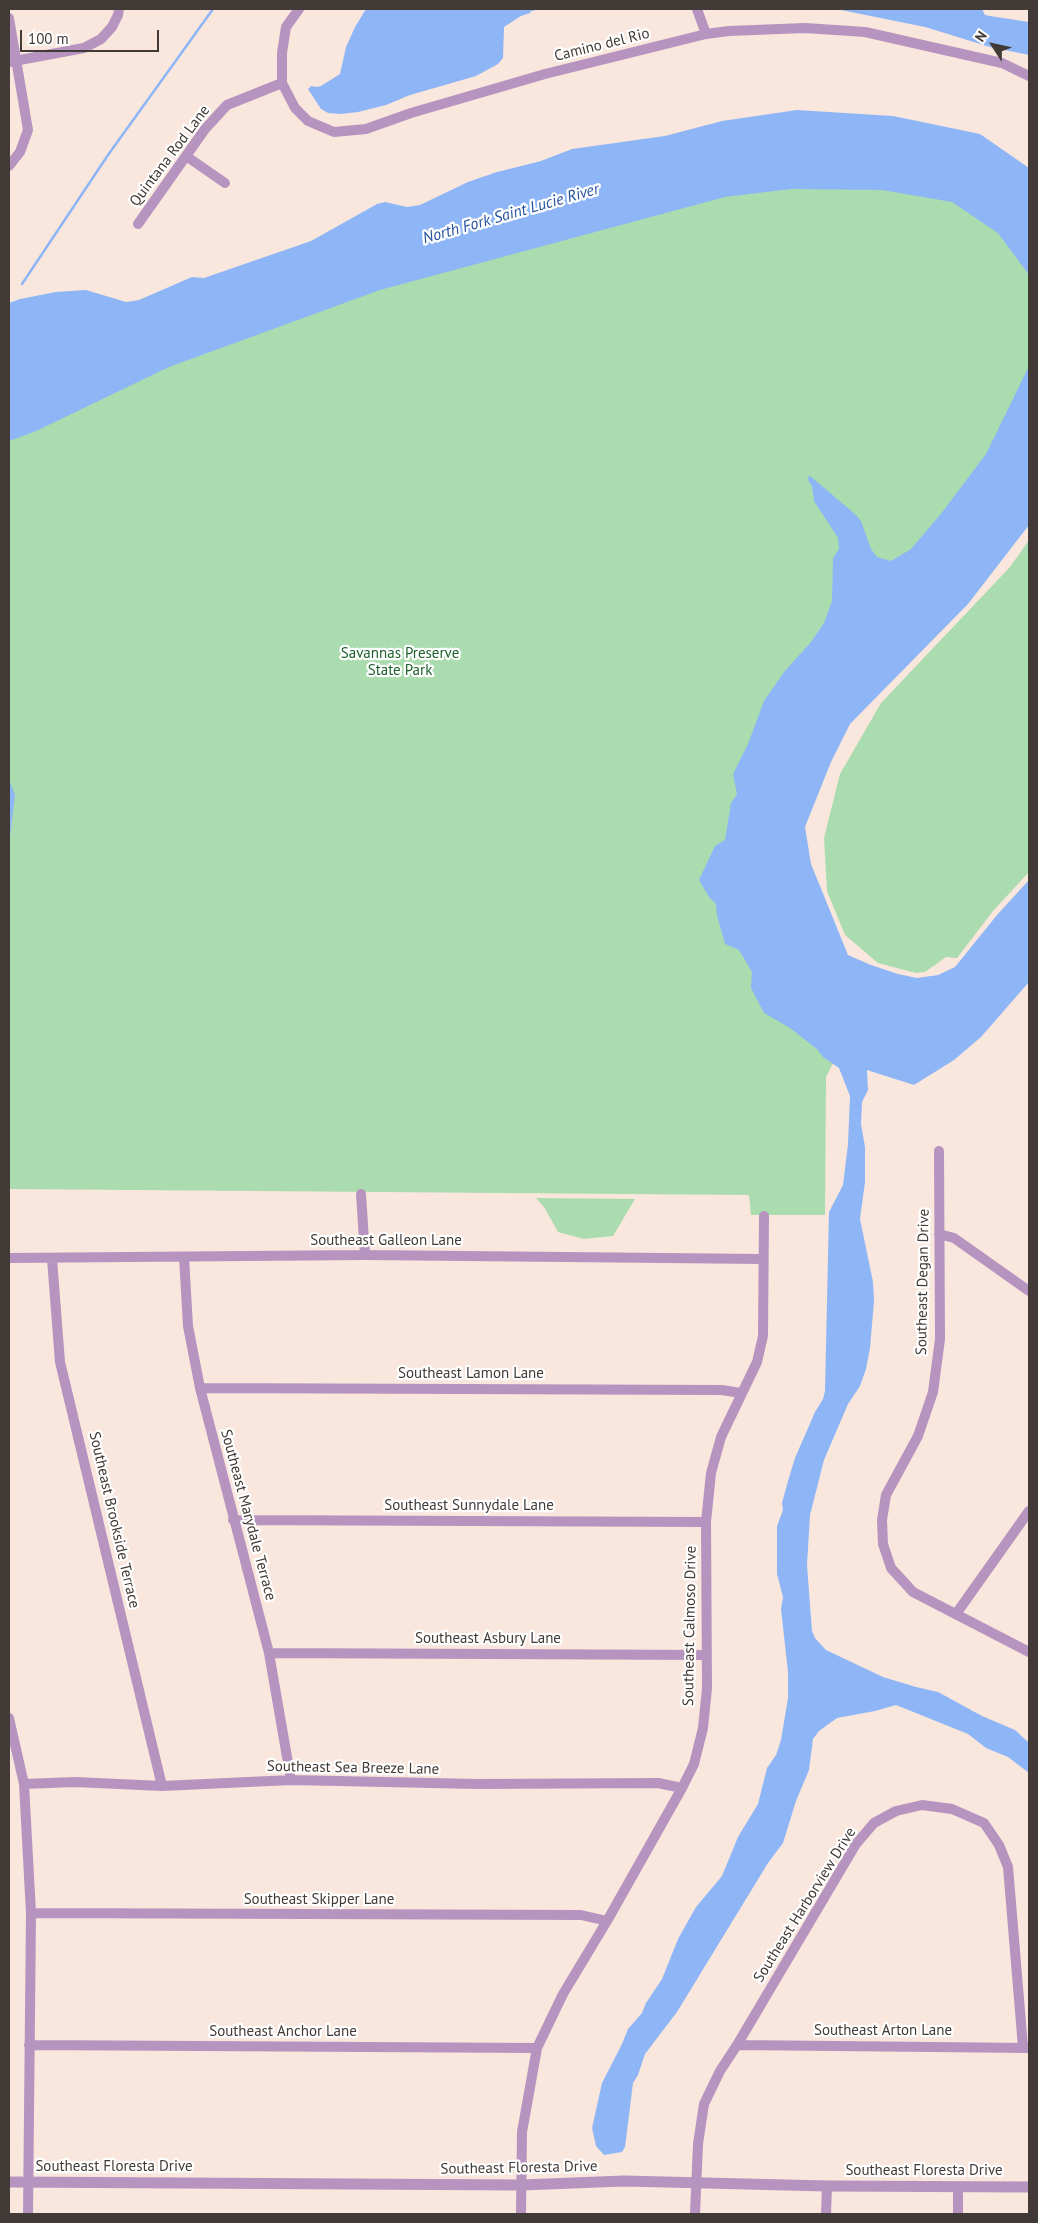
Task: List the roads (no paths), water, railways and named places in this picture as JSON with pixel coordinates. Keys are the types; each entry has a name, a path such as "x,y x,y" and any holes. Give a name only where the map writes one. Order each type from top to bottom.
{"street":[{"path":"13,62 84,48 101,39 112,27 119,9"},
{"name":"Camino del Rio","path":"299,9 286,27 282,53 282,84 295,108 308,121 334,132 366,130 411,113 545,74 706,34 786,28 865,32 1002,63 1029,76"},
{"path":"697,9 706,34"},
{"path":"9,18 13,62 28,130 20,152 9,166"},
{"name":"Quintana Rod Lane","path":"138,224 205,129 227,105 282,84"},
{"path":"186,156 225,183"},
{"name":"Southeast Degan Drive","path":"939,1151 940,1339 933,1392 918,1436 886,1496 882,1520 883,1544 891,1568 912,1592 1029,1652"},
{"path":"361,1194 365,1255"},
{"name":"Southeast Calmoso Drive","path":"521,2214 522,2132 537,2048 563,1994 682,1788 694,1764 703,1728 707,1688 706,1522 714,1464 721,1437 757,1362 763,1336 764,1216"},
{"path":"938,1234 954,1238 1029,1291"},
{"name":"Southeast Galleon Lane","path":"9,1258 365,1255 763,1260"},
{"name":"Southeast Marydale Terrace","path":"184,1257 188,1326 200,1388 269,1653 291,1780"},
{"name":"Southeast Brookside Terrace","path":"52,1259 60,1362 162,1786"},
{"name":"Southeast Lamon Lane","path":"200,1388 722,1390 741,1393"},
{"path":"956,1614 1029,1511"},
{"name":"Southeast Sunnydale Lane","path":"233,1520 706,1522"},
{"name":"Southeast Asbury Lane","path":"269,1653 707,1655"},
{"path":"9,1718 24,1784 31,1913 28,2214"},
{"name":"Southeast Sea Breeze Lane","path":"24,1784 75,1782 162,1786 291,1780 478,1784 658,1783 682,1788"},
{"name":"Southeast Harborview Drive","path":"695,2214 696,2183 704,2104 720,2072 856,1844 874,1823 896,1811 922,1805 952,1809 984,1822 999,1845 1008,1867 1026,2048"},
{"name":"Southeast Skipper Lane","path":"31,1913 582,1915 607,1920"},
{"name":"Southeast Anchor Lane","path":"29,2045 537,2048"},
{"name":"Southeast Arton Lane","path":"737,2046 1026,2048"},
{"name":"Southeast Floresta Drive","path":"9,2182 522,2185 624,2181 827,2186 1029,2187"},
{"path":"826,2214 827,2186"},
{"path":"958,2187 958,2214"}],"water":[{"path":"366,9 531,9 530,13 521,16 504,27 503,58 498,64 476,76 358,112 328,113 321,109 308,89 311,86 321,86 340,74 346,47"},
{"path":"836,9 982,9 985,15 1029,22 1029,55 990,47 925,27"},
{"name":"North Fork Saint Lucie River","path":"797,110 893,116 980,134 1029,168 1029,275 998,233 952,202 882,190 791,189 725,197 380,290 169,367 34,432 9,441 9,303 56,292 86,290 126,302 139,300 192,277 204,278 311,241 377,204 385,202 407,207 420,205 468,182 497,172 541,161 572,149 665,136 722,121"},
{"path":"1029,366 1029,525 968,604 850,724 831,762 805,827 811,864 848,955 898,974 917,978 938,975 955,967 997,915 1029,880 1029,982 981,1037 954,1060 914,1085 867,1070 868,1090 862,1102 861,1124 865,1147 865,1182 860,1219 873,1282 874,1301 870,1348 860,1386 848,1404 824,1460 810,1515 807,1565 812,1631 815,1638 826,1650 883,1677 938,1692 982,1716 1015,1730 1029,1743 1029,1773 1008,1757 986,1748 968,1734 896,1705 837,1718 819,1731 813,1739 809,1770 796,1801 783,1843 768,1863 677,2012 645,2054 638,2075 633,2083 625,2147 622,2152 604,2155 596,2146 592,2128 602,2083 628,2029 642,2013 646,2003 662,1979 678,1939 696,1907 722,1876 738,1837 758,1804 767,1768 776,1755 781,1740 788,1698 788,1672 781,1609 783,1597 777,1574 777,1526 783,1510 782,1503 795,1458 825,1391 829,1212 843,1185 848,1144 850,1096 839,1068 823,1057 817,1049 790,1028 764,1013 751,988 752,972 739,950 725,944 717,916 716,904 709,897 699,880 715,846 725,840 731,803 737,794 733,774 748,744 764,701 784,672 811,642 824,623 832,601 833,558 839,549 838,538 814,501 812,486 808,480 809,475 861,521 871,549 877,557 891,561 911,549 940,515 986,454"},
{"path":"9,779 15,795 9,845"}],"waterway":[{"path":"22,284 108,155 213,9"}],"park label":[{"name":"Savannas Preserve State Park","path":"400,662"}]}
